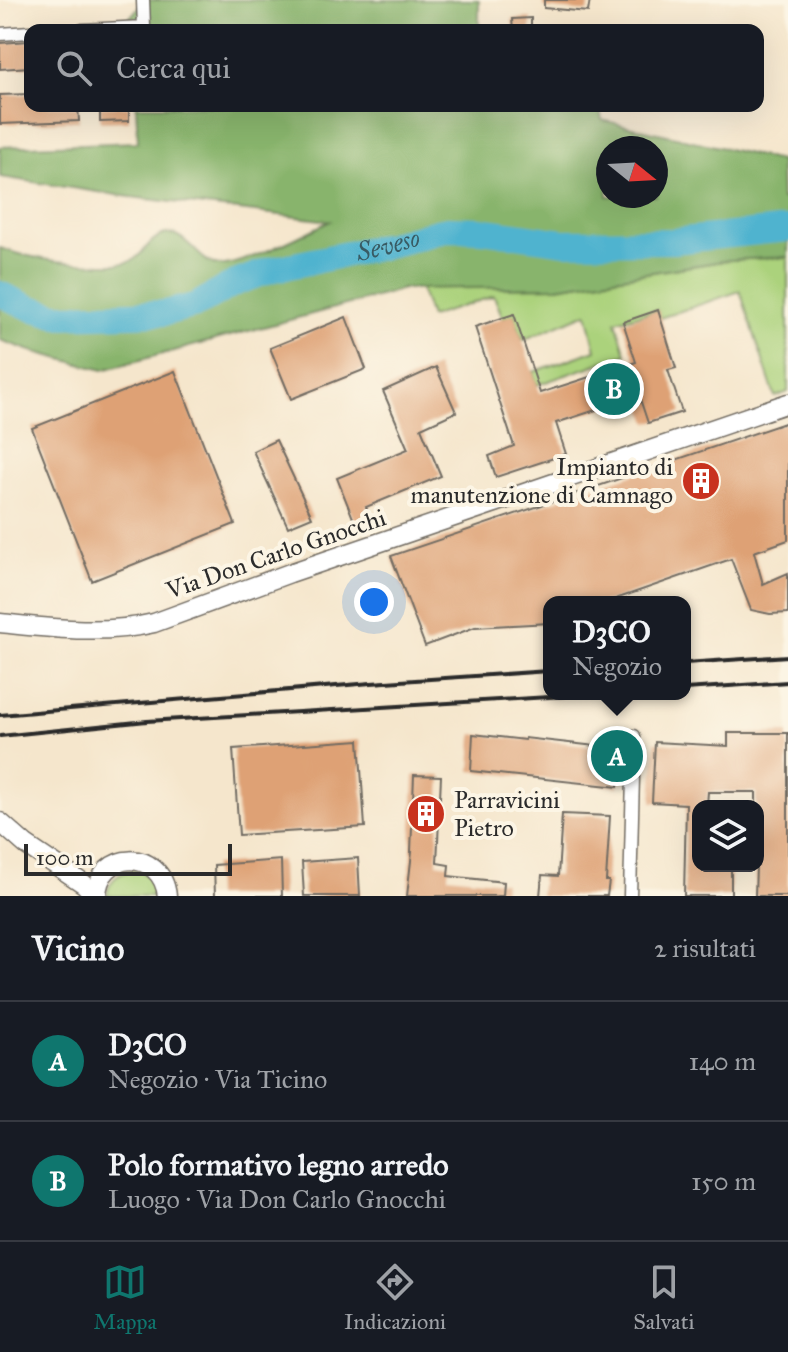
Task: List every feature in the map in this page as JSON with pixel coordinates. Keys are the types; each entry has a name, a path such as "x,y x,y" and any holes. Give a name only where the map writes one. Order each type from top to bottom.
{"street":[{"path":"143,0 144,24"},
{"path":"0,34 24,32"},
{"name":"Via Don Carlo Gnocchi","path":"0,623 74,629 139,627 154,623 290,573 788,403"},
{"path":"630,896 634,736"},
{"path":"0,822 96,896"},
{"path":"49,859 83,870 100,870 131,859 142,861 160,874 166,884 167,896"},
{"path":"96,896 102,876 110,867"},
{"path":"71,876 73,896"}],"green space":[{"path":"145,0 479,0 479,24 131,24 130,17"},
{"path":"136,112 600,112 602,120 780,161 781,199 788,199 788,257 730,260 557,287 402,289 103,370 0,340 0,248 51,260 118,264 133,260 160,236 173,234 210,262 227,265 273,249 330,221 130,197 0,177 0,147 138,142"},
{"path":"788,257 788,392 775,397 740,291 660,318 657,310 616,321 626,354 537,385 533,372 596,350 587,313 523,340 514,315 503,318 494,296 430,317 420,288 557,287 730,260"},
{"path":"132,870 150,878 160,896 107,896 115,878"}],"building":[{"path":"544,0 590,0 588,12 544,8"},
{"path":"531,18 531,24 512,24 512,19"},
{"path":"24,41 24,67 0,69 0,43"},
{"path":"24,94 24,112 78,112 79,121 0,124 0,95"},
{"path":"100,112 129,112 129,121 100,122"},
{"path":"658,310 676,368 668,370 682,412 648,423 639,396 556,423 566,454 496,477 489,456 514,446 475,327 514,314 540,393 636,362 623,322"},
{"path":"346,317 366,369 291,399 270,348"},
{"path":"436,367 456,412 421,428 441,476 366,507 370,517 355,523 337,478 408,449 383,391"},
{"path":"175,371 235,524 92,581 32,428"},
{"name":"Impianto di manutenzione di Camnago","path":"788,422 788,540 754,552 763,584 788,573 788,613 770,614 751,610 731,559 624,596 543,596 543,623 475,627 425,646 391,556"},
{"path":"276,440 312,517 288,527 253,451"},
{"path":"728,733 788,733 788,896 755,896 756,872 764,872 764,800 756,800 756,792 708,792 707,800 692,800 692,872 731,872 731,896 684,896 686,804 652,802 655,742 728,746"},
{"path":"473,734 622,749 618,787 471,771"},
{"path":"359,740 365,827 239,835 233,749"},
{"path":"414,775 441,776 437,863 449,865 448,876 504,882 503,896 407,896 412,852"},
{"path":"562,814 610,816 607,896 540,896 542,875 558,876"},
{"path":"358,858 360,896 304,896 302,862"},
{"path":"281,860 282,896 215,896 214,865"}],"waterway":[{"name":"Seveso","path":"0,294 31,308 60,316 165,313 197,305 233,284 270,270 386,246 447,229 481,230 564,242 674,241 788,229"}],"railway":[{"path":"691,663 788,656"},
{"path":"0,715 543,671"},
{"path":"691,689 788,682"},
{"path":"0,736 147,721 543,697"}],"place":[{"name":"Polo formativo legno arredo","path":"614,389"},
{"name":"Impianto di manutenzione di Camnago","path":"701,481"},
{"name":"D3CO","path":"617,756"},
{"name":"Parravicini Pietro","path":"426,814"}]}
